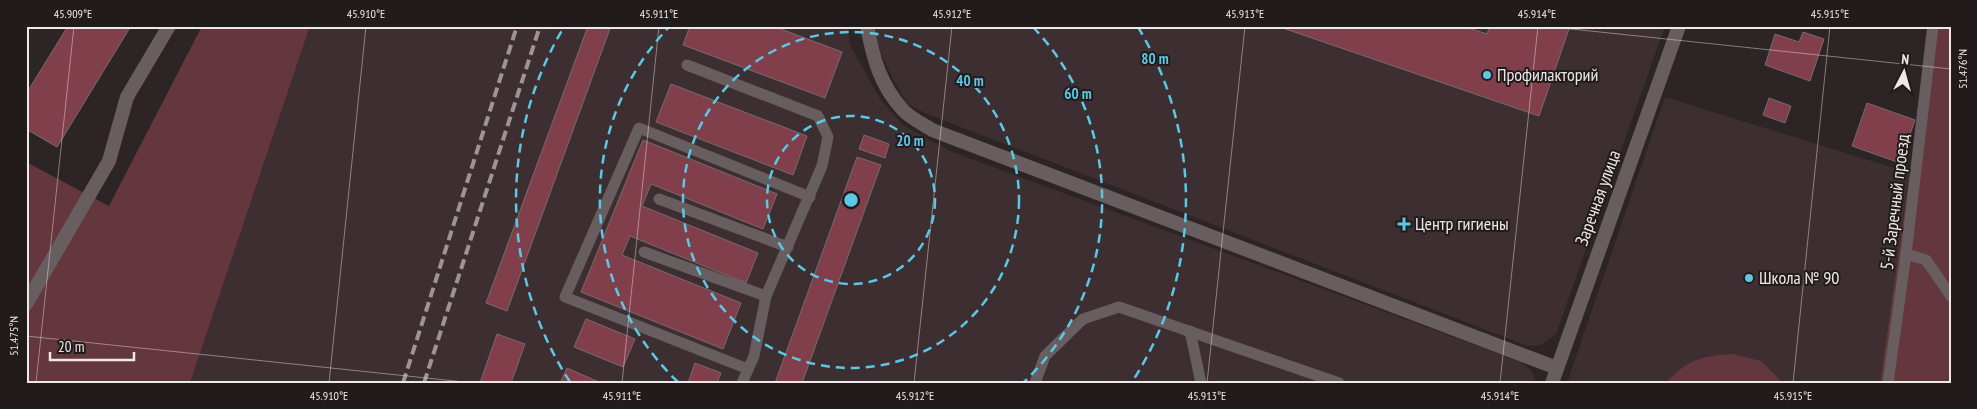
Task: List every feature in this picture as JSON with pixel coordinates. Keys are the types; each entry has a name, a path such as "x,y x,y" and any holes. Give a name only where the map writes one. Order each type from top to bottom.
{"street":[{"path":"26,304 109,161 127,97 169,26"},
{"path":"867,26 874,63 886,88 904,111 932,130 1557,368"},
{"name":"Заречная улица","path":"1552,383 1679,26"}],"lane":[{"name":"5-й Заречный проезд","path":"1888,383 1906,254 1933,26"},
{"path":"687,65 818,116 828,137 822,166 810,197 766,296 754,356 742,383"},
{"path":"748,369 564,297 639,128 810,197"},
{"path":"659,199 788,247"},
{"path":"644,252 766,296"},
{"path":"1906,254 1926,260 1951,296"},
{"path":"1034,383 1045,356 1083,319 1119,306 1339,383"},
{"path":"1190,331 1201,383"}],"shaded area":[{"path":"202,26 310,26 190,383 26,383 26,162 109,206"},
{"path":"310,26 847,26 850,45 880,99 903,125 952,152 1521,362 1533,372 1535,383 190,383"},
{"name":"Центр гигиены","path":"872,26 1665,26 1556,334 1541,345 1528,346 927,114 908,104 893,79 874,39"},
{"path":"1927,26 1951,26 1951,383 1880,383 1910,173"},
{"name":"Школа № 90","path":"1665,97 1910,173 1880,383 1567,383"},
{"path":"1733,354 1761,361 1783,383 1666,383 1681,369 1696,360"}],"building":[{"path":"68,26 131,26 57,147 26,129 26,94"},
{"path":"588,26 611,26 507,311 486,303"},
{"path":"690,26 773,26 842,52 825,98 683,45"},
{"name":"Профилакторий","path":"1277,26 1463,26 1487,34 1490,26 1570,26 1539,116"},
{"path":"1803,32 1824,39 1810,81 1765,65 1775,34 1799,42"},
{"path":"671,84 807,136 793,175 656,122"},
{"path":"1769,98 1791,106 1785,123 1763,115"},
{"path":"1867,103 1915,120 1900,163 1852,146"},
{"path":"864,135 889,144 885,158 859,149"},
{"path":"643,140 777,194 763,229 651,184 642,206 758,253 746,283 630,236 622,255 741,303 723,349 581,292"},
{"path":"857,157 881,165 802,383 775,383"},
{"path":"586,319 635,339 623,367 574,347"},
{"path":"497,334 525,344 511,383 480,383"},
{"path":"695,363 721,373 717,383 688,383"},
{"path":"567,368 601,383 560,383"}],"railway":[{"path":"403,383 517,26"},
{"path":"424,383 540,26"}],"place":[{"name":"Профилакторий","path":"1487,75"},
{"name":"Центр гигиены","path":"1404,224"},
{"name":"Школа № 90","path":"1749,278"}]}
